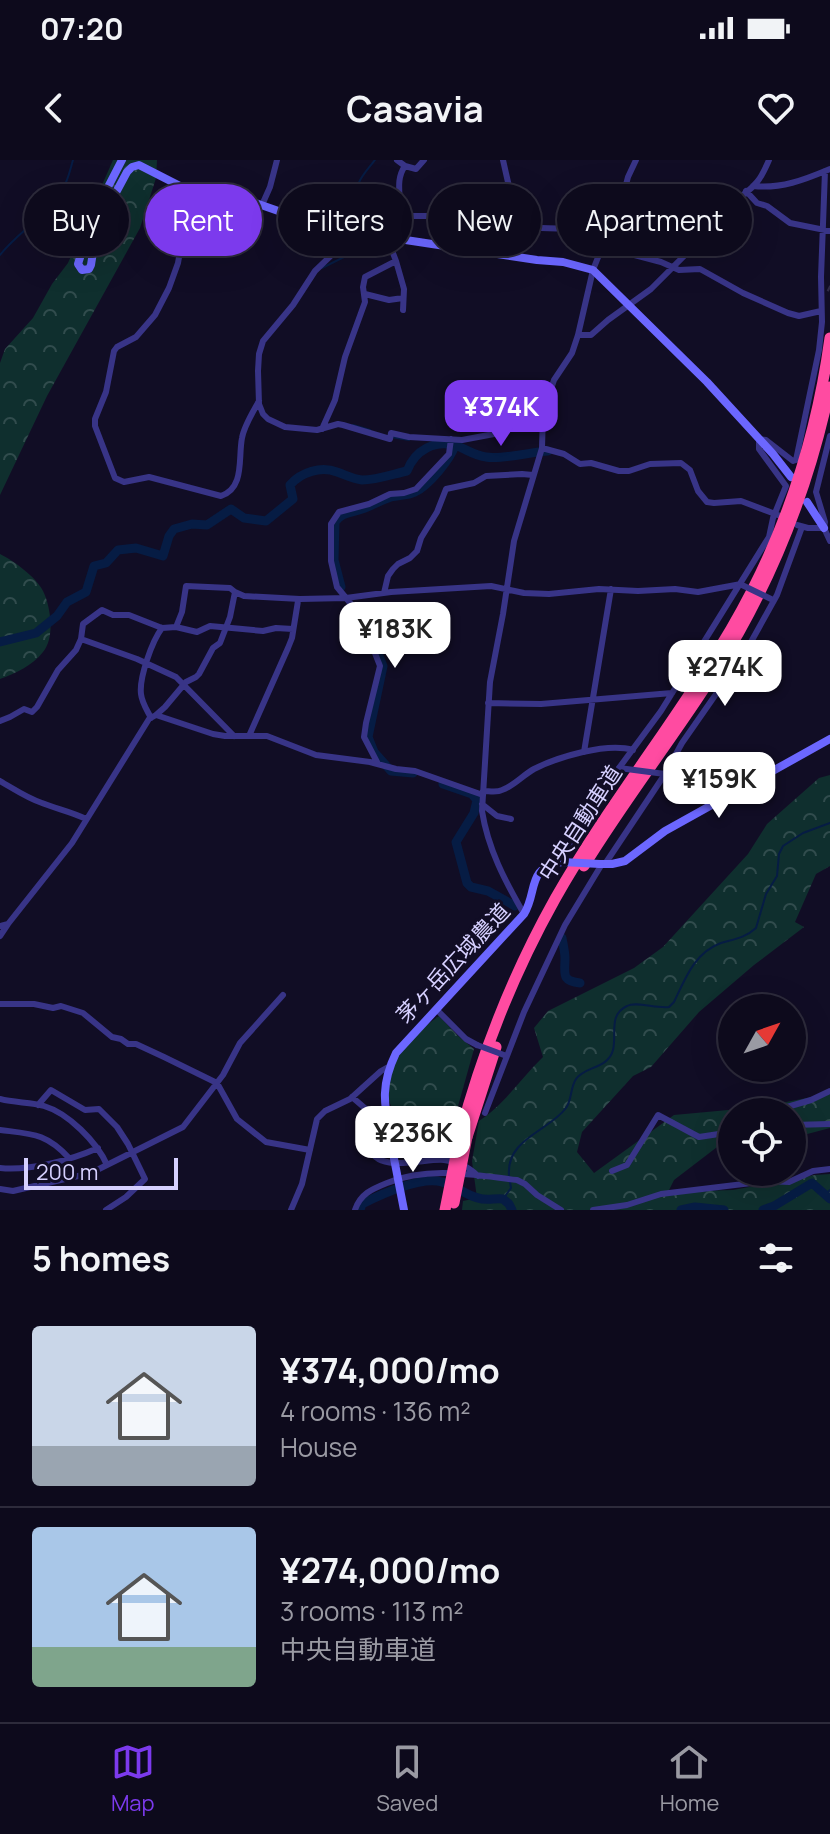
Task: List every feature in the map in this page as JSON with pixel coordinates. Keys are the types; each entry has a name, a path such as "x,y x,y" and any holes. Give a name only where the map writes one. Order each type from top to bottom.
{"highway":[{"name":"中央自動車道","path":"445,1210 482,1062 530,945 582,854 730,630 776,541 811,435 830,338"},
{"name":"中央自動車道","path":"453,1210 464,1136 503,1025 537,949 589,858 724,656 768,576 807,478 830,387"}],"street":[{"path":"122,160 88,229 78,264 82,270 89,269 91,265 99,224 132,167 142,166 176,184"},
{"path":"277,160 262,205 278,212"},
{"path":"397,160 416,169 424,160"},
{"path":"503,160 508,184"},
{"path":"626,184 636,160"},
{"path":"752,187 769,160"},
{"path":"398,184 405,166"},
{"path":"752,189 787,185 828,170 819,350 796,460 793,461 766,440 759,439"},
{"path":"752,193 757,203 767,206 790,223 826,230"},
{"path":"179,256 169,288 155,315 136,337 114,351 106,392 95,419 96,432 106,451 112,473 124,482 149,477 221,496 230,492 240,464 242,437 259,401"},
{"path":"332,256 315,271 293,305 263,341 259,354 259,401 263,414 285,427 299,429 322,429 338,424 390,437 391,433 453,440 494,434 522,414 543,413"},
{"path":"394,256 402,282 403,310"},
{"path":"506,256 563,262 593,270 707,382 791,477"},
{"path":"524,914 502,877 485,831 482,804 490,682 514,541 542,448 543,413 554,380 572,353 598,256"},
{"path":"638,256 686,271 703,270 788,313 799,316 821,311"},
{"path":"578,335 591,335 651,289 685,256"},
{"path":"322,429 335,400 345,357 365,302 364,281 367,275 396,261"},
{"path":"365,294 389,300 403,298"},
{"path":"824,528 816,486 830,436"},
{"path":"560,863 619,768 672,693 769,537 786,486 759,449 759,439"},
{"path":"383,765 364,737 380,666 360,615 337,587 331,561 332,520 339,512 369,504 390,494 416,489 449,454 453,440"},
{"path":"542,448 564,454 580,464 591,463 619,471 650,464 681,463 690,470 698,491 707,502 741,501 777,514"},
{"path":"384,593 393,569 417,551 446,489 474,483 486,476 533,475"},
{"path":"807,502 830,541"},
{"path":"485,1113 524,1012 565,925 665,774 682,743 746,651 772,600 800,526 824,528"},
{"path":"176,627 186,586 230,588 244,596 300,599 491,586 538,594 599,589 698,592 741,584 772,600"},
{"path":"584,752 611,589"},
{"path":"0,936 4,925 72,843 154,716 183,685 199,674 213,648 220,643 235,592"},
{"path":"249,736 288,648 300,599"},
{"path":"0,721 24,709 32,712 37,707 58,670 76,650 83,624 102,610 113,615 129,615 162,628 176,627 197,632 207,626 263,631 293,629"},
{"path":"162,628 147,663 141,683 141,697 154,716 213,734 267,736 316,755 415,771 483,793 500,791 535,768 575,753 613,748 633,750"},
{"path":"81,639 176,677 234,736"},
{"path":"488,703 541,704 672,693"},
{"path":"560,863 625,861 665,831 830,739"},
{"path":"619,768 665,774 725,765 734,769 747,786"},
{"path":"0,781 27,797 86,819"},
{"path":"482,804 497,816 511,819"},
{"name":"茅ヶ岳広域農道","path":"404,1210 386,1109 384,1086 390,1066 403,1044 524,914 530,903 535,879 544,868 560,863"},
{"path":"0,1189 18,1190 91,1173 183,1127 217,1083 240,1043 283,995"},
{"path":"0,1004 61,1006 77,1010 112,1037 136,1044 217,1083 237,1119 258,1137 274,1145 310,1150"},
{"path":"436,1009 466,1039 506,1055"},
{"path":"291,1210 302,1184 320,1114 352,1097 390,1066"},
{"path":"38,1105 51,1090 85,1110 99,1109 117,1127 145,1179 106,1210"},
{"path":"806,1101 830,1091"},
{"path":"352,1097 374,1116"},
{"path":"0,1099 44,1106 74,1123 98,1148 107,1165"},
{"path":"386,1109 369,1121 369,1147 382,1161 392,1164 448,1160 468,1167 478,1176"},
{"path":"612,1171 627,1165 658,1115 699,1137 718,1134"},
{"path":"806,1125 830,1124"},
{"path":"0,1130 39,1134 69,1158"},
{"path":"0,1168 22,1168 83,1155 98,1148"},
{"path":"593,1210 627,1205 661,1194 768,1181 789,1182 813,1171 830,1169"},
{"path":"355,1210 360,1199 370,1190 408,1176 442,1172 510,1179 525,1184 561,1210"}],"green space":[{"path":"113,160 157,160 156,178 154,184 145,184 145,212 129,248 129,184 103,184"},
{"path":"71,256 124,256 47,396 0,495 0,363 5,349 33,318"},
{"path":"0,554 24,570 40,586 48,605 50,622 47,646 39,657 0,679"},
{"path":"830,775 830,866 816,874 795,922 804,927 718,994 651,1067 633,1076 582,1132 577,1152 594,1173 674,1115 718,1111 718,1146 674,1180 668,1192 806,1186 806,1177 830,1174 830,1210 462,1210 463,1201 477,1198 472,1161 479,1121 543,1057 534,1028 548,1011 634,968 663,947 748,854 767,824 819,778"},
{"path":"439,1016 474,1049 453,1124 450,1157 428,1153 401,1155 387,1095 389,1080 408,1044"},
{"path":"830,1088 830,1128 806,1134 806,1098"}],"waterway":[{"path":"0,255 56,199 66,183 73,160"},
{"path":"358,184 375,160"},
{"path":"322,268 346,256"},
{"path":"353,425 370,430"},
{"path":"391,437 409,440"},
{"path":"0,642 36,633 57,616 67,602 86,592 94,566 106,563 118,550 136,548 163,556 174,529 192,524 207,525 231,509 244,518 266,521 293,499 290,485 312,471 331,470 362,480 379,478 407,471 421,452 441,444 493,458 548,451"},
{"path":"341,587 334,560 335,522 347,513 420,489 444,464 455,445"},
{"path":"373,640 383,666 368,737 374,752 391,771 413,773"},
{"path":"443,784 472,794 477,800 474,813 456,842 467,883 515,906"},
{"path":"509,1175 514,1153 566,1108 576,1079 610,1056 617,1014 627,1006 636,1004 669,1007 692,967 704,953 756,928 766,894 777,876 783,846 803,833 830,823"},
{"path":"562,938 565,976 580,983"},
{"path":"360,1210 362,1204 390,1191 433,1181 447,1183 481,1199 503,1199 512,1210"},
{"path":"503,1199 511,1188 510,1182"},
{"path":"763,1210 812,1183 830,1199"},
{"path":"825,1195 830,1190"},
{"path":"681,1210 695,1207 724,1210"}]}
